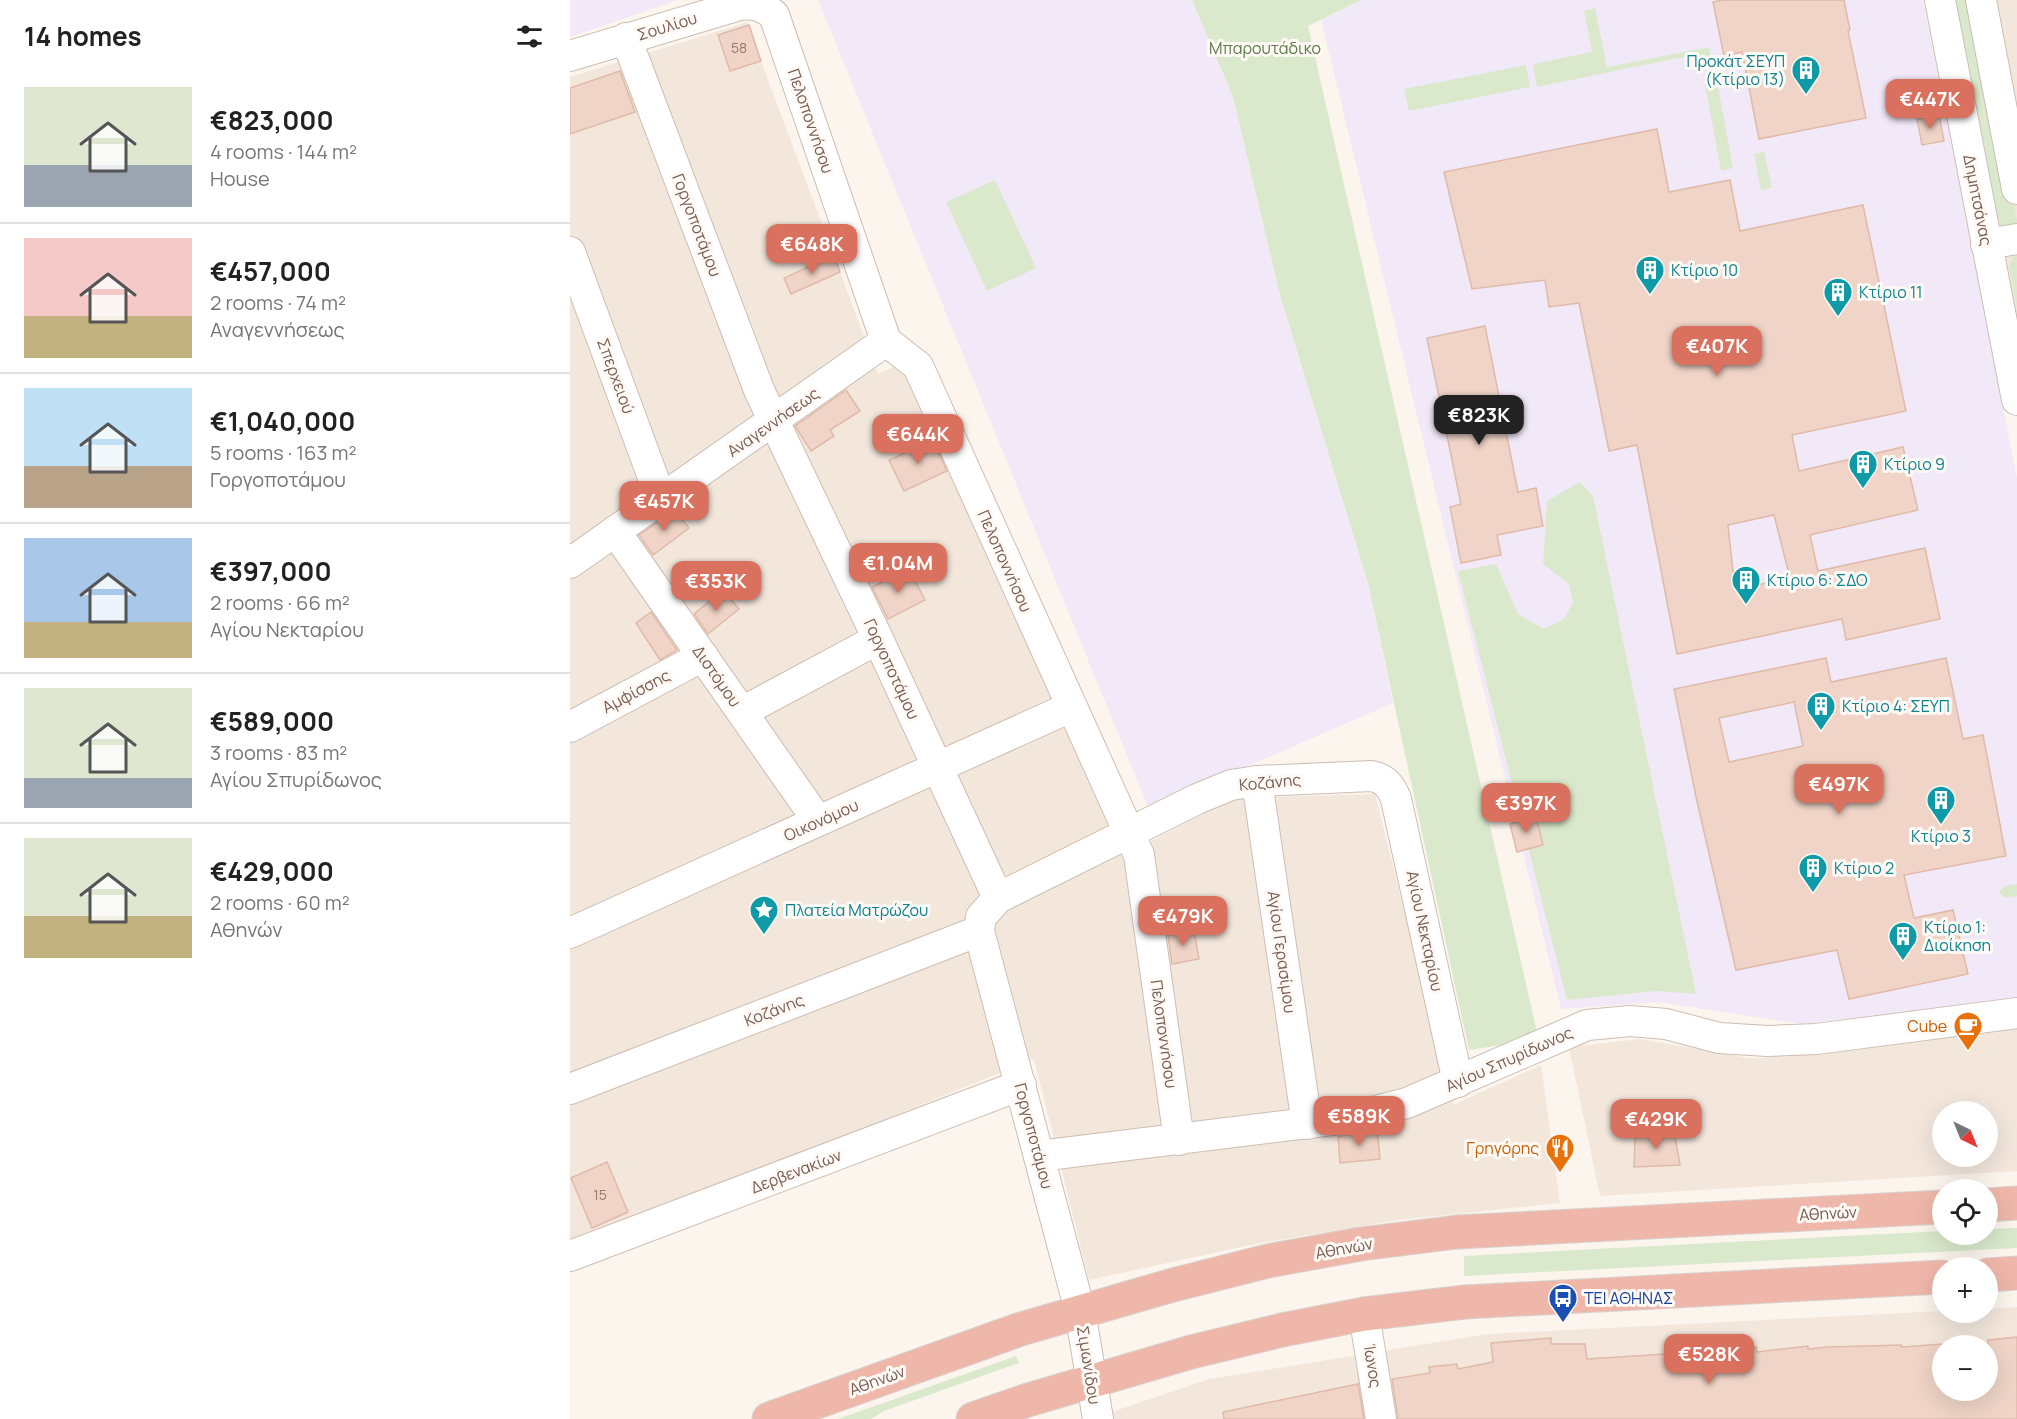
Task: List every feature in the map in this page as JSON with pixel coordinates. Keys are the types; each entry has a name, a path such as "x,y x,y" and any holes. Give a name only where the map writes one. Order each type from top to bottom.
{"highway":[{"path":"1998,1204 2017,1203"},
{"name":"Αθηνών","path":"769,1419 1021,1329 1080,1311 1268,1261 1361,1244 1457,1232 1932,1208"},
{"path":"1998,1274 2017,1273"},
{"path":"973,1419 1092,1380 1191,1352 1282,1330 1364,1314 1465,1302 1932,1278"}],"street":[{"name":"Δημητσάνας","path":"1940,0 2017,400"},
{"path":"1981,0 2017,189"},
{"name":"Σουλίου","path":"570,56 740,4 752,3 765,8"},
{"name":"Πελοποννήσου","path":"765,8 774,15 778,26 886,341 918,366 1139,855 1179,1140"},
{"name":"Γοργοποτάμου","path":"626,38 759,390 998,898"},
{"path":"1986,244 2017,239"},
{"name":"Σπερχειού","path":"570,253 661,499"},
{"name":"Αναγεννήσεως","path":"570,562 774,422 886,341"},
{"name":"Διστόμου","path":"615,531 818,821"},
{"path":"742,712 878,639"},
{"name":"Αμφίσσης","path":"570,727 703,656"},
{"name":"Οικονόμου","path":"570,933 1071,707"},
{"name":"Κοζάνης","path":"998,898 1197,799 1231,785 1257,781 1372,776 1386,782"},
{"name":"Αγίου Γερασίμου","path":"1257,781 1307,1124"},
{"name":"Αγίου Νεκταρίου","path":"1386,782 1396,799 1458,1082"},
{"path":"979,931 981,917 998,898"},
{"name":"Γοργοποτάμου","path":"979,931 1080,1311"},
{"name":"Κοζάνης","path":"570,1089 979,931"},
{"name":"Αγίου Σπυρίδωνος","path":"1039,1156 1348,1118 1407,1103 1536,1045 1587,1025 1630,1021 1666,1024 1719,1038 1816,1039 2017,1013"},
{"name":"Δερβενακίων","path":"573,1247 1021,1085"},
{"name":"Σιμωνίδου","path":"1080,1311 1098,1419"},
{"name":"Ίωνος","path":"1364,1314 1381,1419"}],"shaded area":[{"path":"570,0 678,0 570,37"},
{"path":"818,0 1192,0 1233,97 1280,295 1368,583 1393,703 1149,809"},
{"path":"1362,0 1923,0 2017,478 2017,998 1802,1024 1657,1002 1561,1009 1321,20"},
{"path":"1954,0 2017,0 2017,317"},
{"path":"748,22 878,374 900,364 1122,856 1234,798 1375,794 1453,1105 1541,1065 1560,1203 1399,1220 1255,1244 1089,1280 1034,1059 570,1247 570,77"},
{"path":"2017,1026 2017,1171 1600,1196 1569,1047 1640,1039 1755,1059"},
{"path":"2017,1307 2017,1419 1091,1419 1210,1379 1488,1334 1932,1312 1932,1323 1998,1323 1998,1308"}],"green space":[{"name":"Μπαρουτάδικο","path":"1192,0 1361,0 1308,26 1537,1032 1502,1045 1469,1050 1368,583 1280,295 1233,97"},
{"path":"1956,0 1973,0 2017,220 2016,226 2006,231 2000,226"},
{"path":"1595,8 1607,67 1709,47 1713,67 1701,69 1698,54 1537,87 1533,64 1592,52 1584,11"},
{"path":"1526,65 1530,87 1409,111 1404,89"},
{"path":"1717,82 1733,168 1721,171 1705,84"},
{"path":"1764,152 1772,188 1761,190 1754,154"},
{"path":"995,180 1036,268 987,291 946,202"},
{"path":"2017,256 2017,308 2009,266 2012,257"},
{"path":"1580,482 1593,496 1696,994 1657,991 1567,1000 1458,571 1496,564 1518,614 1544,629 1564,619 1573,602 1569,584 1543,564 1547,501"},
{"path":"2017,884 2017,896 2005,897 1999,891 2005,886"},
{"path":"2017,1228 2017,1248 1464,1276 1464,1256 1932,1232 1932,1245 1998,1245 1998,1229"},
{"path":"1016,1356 1019,1363 884,1411 871,1419 838,1419"}],"building":[{"path":"1722,0 1844,0 1866,118 1759,139 1742,52 1724,56 1713,2"},
{"path":"749,25 761,61 730,71 718,35"},
{"path":"620,71 635,112 570,134 570,88"},
{"path":"1939,115 1944,141 1922,145 1917,119"},
{"path":"1657,129 1669,192 1730,180 1740,231 1863,205 1906,411 1792,435 1799,471 1903,447 1918,510 1810,535 1818,571 1925,548 1940,619 1846,640 1842,619 1677,654 1637,445 1609,451 1579,303 1549,307 1545,280 1472,289 1444,172","holes":["1774,515 1790,578 1738,589 1733,571 1728,525"]},
{"path":"834,255 840,272 791,294 784,278"},
{"path":"1485,326 1518,492 1536,488 1543,526 1497,535 1501,555 1461,563 1450,507 1461,504 1427,338"},
{"path":"846,390 860,411 830,430 834,436 811,451 795,426"},
{"path":"933,440 947,471 904,491 889,460"},
{"path":"675,510 689,528 653,555 639,535"},
{"path":"909,569 925,600 888,619 872,587"},
{"path":"723,590 739,609 708,634 694,614"},
{"path":"651,612 677,650 660,660 636,623"},
{"path":"1826,658 1831,682 1946,658 1963,739 1983,735 2006,856 1904,875 1914,918 1953,910 1968,974 1849,999 1837,950 1736,970 1674,689","holes":["1794,702 1803,746 1729,762 1719,718"]},
{"path":"1536,817 1543,845 1517,852 1510,824"},
{"path":"1194,930 1199,959 1172,964 1168,935"},
{"path":"1377,1128 1380,1159 1340,1163 1338,1137"},
{"path":"1674,1130 1680,1165 1634,1167 1635,1137"},
{"path":"607,1162 628,1212 592,1228 571,1178"},
{"path":"2017,1337 2017,1419 1398,1419 1392,1379 1430,1373 1429,1367 1457,1364 1458,1369 1493,1362 1491,1343 1551,1338 1551,1344 1585,1344 1587,1359 1681,1353 1681,1355 1756,1347 1757,1352 1808,1346 1808,1349 1932,1345 1932,1401 1998,1401 1998,1339"},
{"path":"1358,1384 1364,1419 1224,1419 1223,1412"}],"place":[{"name":"Προκάτ ΣΕΥΠ (Κτίριο 13)","path":"1806,96"},
{"name":"Κτίριο 10","path":"1650,296"},
{"name":"Κτίριο 11","path":"1838,318"},
{"name":"Κτίριο 9","path":"1863,490"},
{"name":"Κτίριο 6: ΣΔΟ","path":"1746,606"},
{"name":"Κτίριο 4: ΣΕΥΠ","path":"1821,732"},
{"name":"Κτίριο 3","path":"1941,826"},
{"name":"Κτίριο 2","path":"1813,894"},
{"name":"Πλατεία Ματρώζου","path":"764,936"},
{"name":"Κτίριο 1: Διοίκηση","path":"1903,962"},
{"name":"Cube","path":"1968,1052"},
{"name":"Γρηγόρης","path":"1560,1174"},
{"name":"ΤΕΙ ΑΘΗΝΑΣ","path":"1563,1324"}]}
